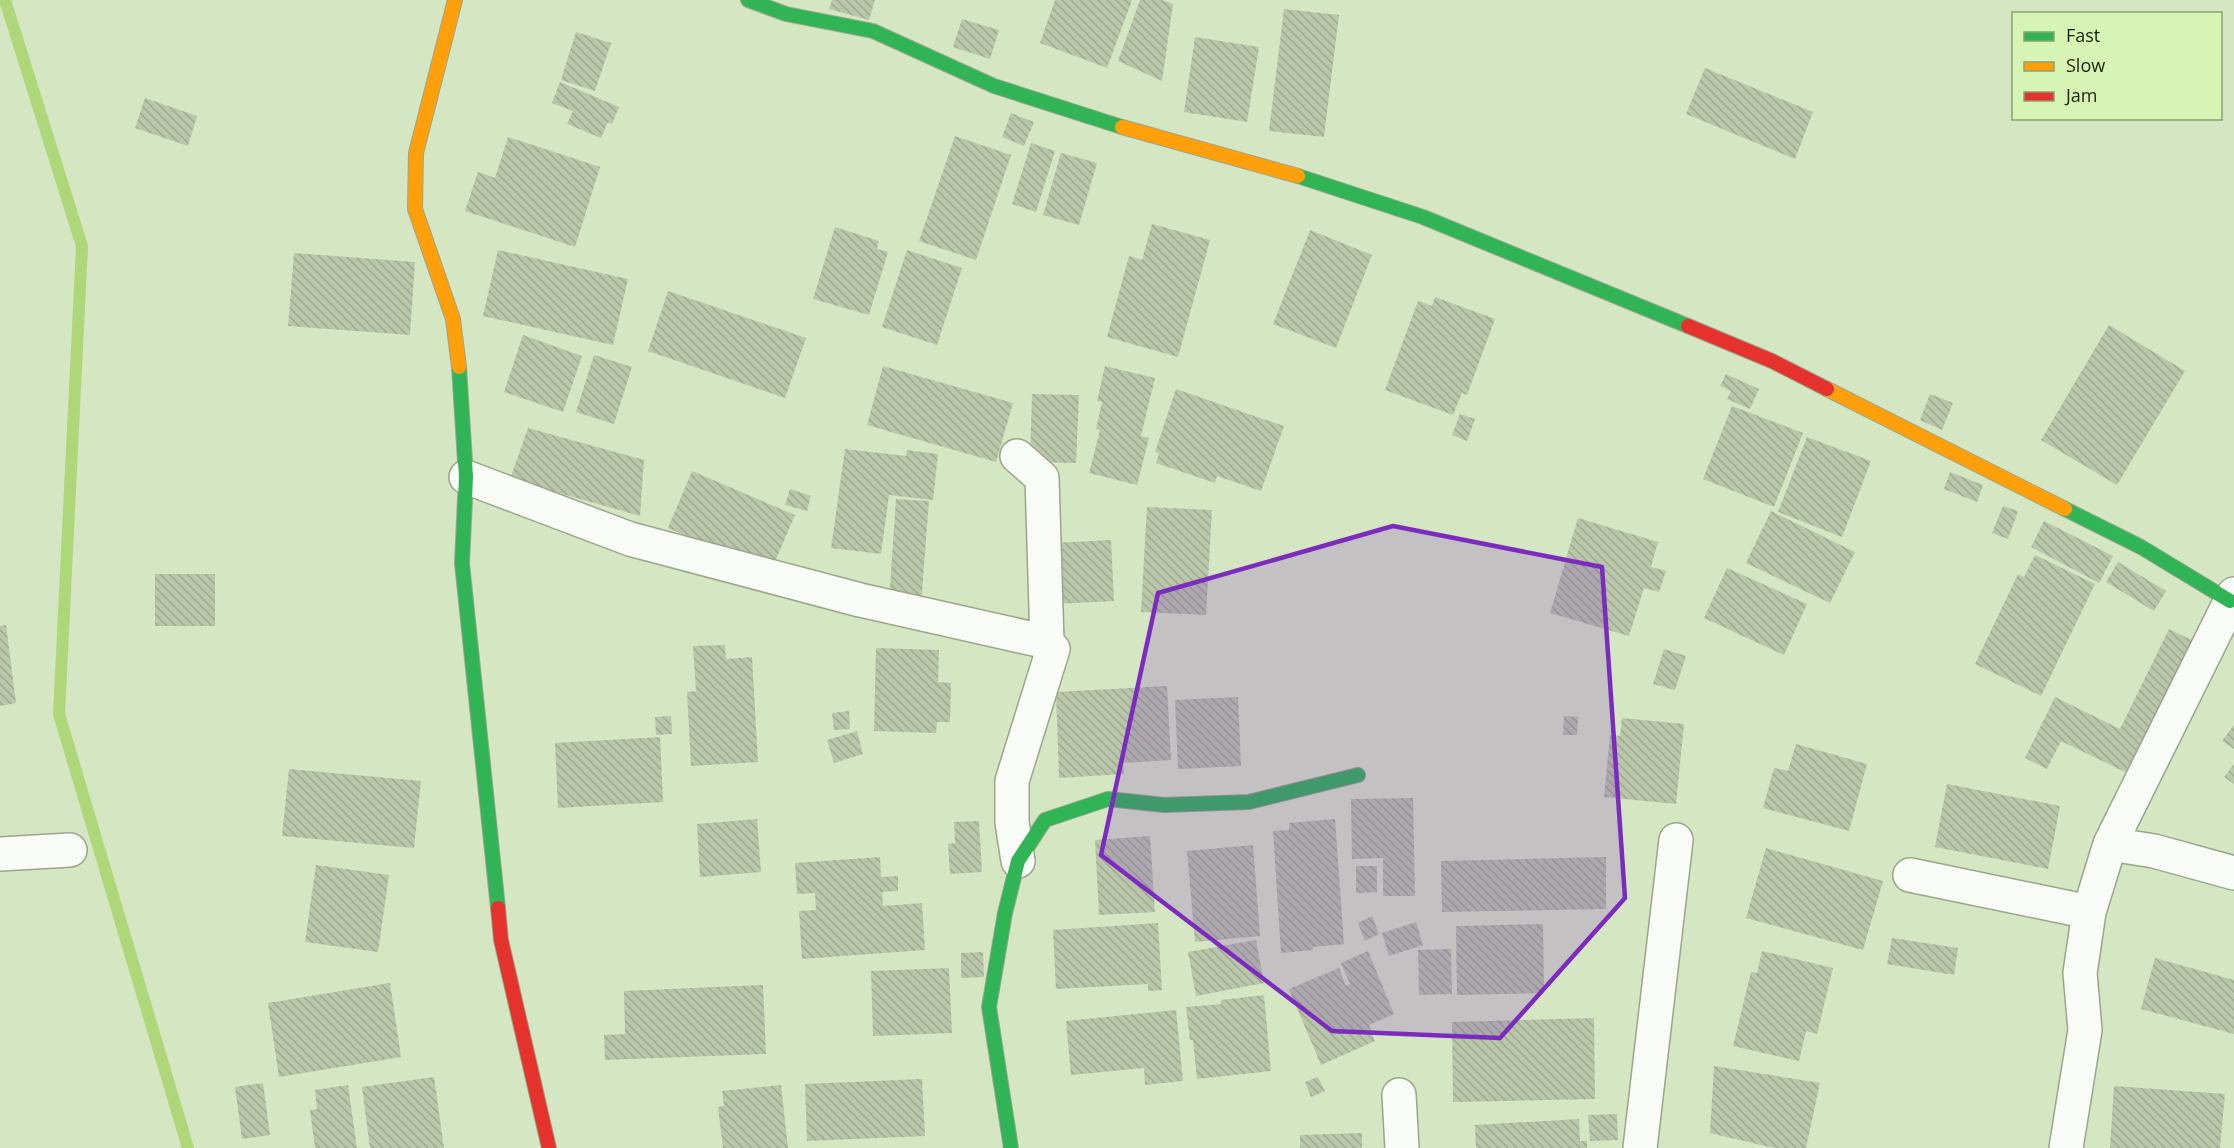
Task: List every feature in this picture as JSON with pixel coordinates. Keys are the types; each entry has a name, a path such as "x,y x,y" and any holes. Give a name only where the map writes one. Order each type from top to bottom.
{"street":[{"path":"455,0 416,153 415,209 453,319 461,380 466,477 462,563 501,940 549,1148"},
{"path":"748,0 786,14 873,31 994,86 1152,137 1285,172 1423,217 1772,361 2141,548 2232,598 2110,844 2089,912 2080,973 2085,1030 2066,1148"},
{"path":"1017,456 1042,478 1047,642"},
{"path":"466,477 630,539 860,600 1047,642 1053,649 1012,781 1012,822 1018,861"},
{"path":"1011,1148 988,1007 1005,913 1018,861 1045,820 1108,799 1164,806 1249,802 1358,775"},
{"path":"1640,1148 1676,840"},
{"path":"2110,844 2154,851 2234,873"},
{"path":"0,854 70,850"},
{"path":"1910,875 2089,912"},
{"path":"1399,1095 1402,1148"}],"highlighted area":[{"path":"1393,526 1602,567 1625,898 1500,1038 1332,1031 1101,855 1158,593"}],"building":[{"path":"832,0 875,0 869,20 829,9"},
{"path":"1055,0 1132,0 1107,68 1040,43"},
{"path":"1140,0 1162,0 1173,4 1162,81 1118,61"},
{"path":"1284,9 1339,15 1324,137 1269,131"},
{"path":"962,19 999,30 990,59 953,47"},
{"path":"576,32 611,43 595,91 561,80"},
{"path":"1195,37 1259,47 1247,122 1184,112"},
{"path":"1705,68 1813,112 1795,159 1686,114"},
{"path":"560,82 619,107 612,124 608,122 601,138 567,124 573,111 552,103"},
{"path":"145,98 197,116 188,146 135,128"},
{"path":"1011,113 1034,122 1024,146 1002,137"},
{"path":"955,136 1011,155 976,260 919,241"},
{"path":"508,137 600,167 575,247 465,211 478,172 495,178"},
{"path":"1031,143 1055,151 1036,212 1012,204"},
{"path":"1061,153 1097,163 1079,225 1043,215"},
{"path":"1152,224 1210,240 1178,357 1107,337 1129,256 1142,260"},
{"path":"835,227 879,241 877,249 888,252 869,315 813,299"},
{"path":"1310,230 1372,255 1336,348 1273,324"},
{"path":"498,250 628,279 613,345 483,316"},
{"path":"907,250 962,268 937,345 882,327"},
{"path":"294,253 415,262 410,335 288,326"},
{"path":"668,291 806,338 785,398 648,351"},
{"path":"1435,297 1495,319 1467,395 1462,393 1453,415 1385,390 1418,301 1432,306"},
{"path":"2109,325 2185,371 2117,485 2041,440"},
{"path":"523,335 582,356 563,412 504,392"},
{"path":"594,355 632,367 614,424 576,412"},
{"path":"883,366 1013,403 996,462 867,425"},
{"path":"1105,366 1155,378 1141,436 1149,438 1137,485 1089,473 1100,430 1096,429 1102,402 1097,401"},
{"path":"1726,374 1759,389 1750,409 1727,399 1731,391 1720,386"},
{"path":"1176,389 1284,426 1261,491 1217,476 1215,483 1156,463 1159,453 1155,452"},
{"path":"1032,394 1079,395 1076,463 1030,462"},
{"path":"1930,394 1953,403 1942,430 1920,420"},
{"path":"1732,406 1803,433 1774,507 1703,479"},
{"path":"1460,414 1475,419 1467,441 1452,435"},
{"path":"528,428 644,460 640,516 510,479"},
{"path":"1807,437 1871,461 1842,537 1778,512"},
{"path":"845,449 906,456 907,450 938,454 933,500 889,495 881,554 831,548"},
{"path":"692,471 795,515 771,571 668,528"},
{"path":"1950,472 1983,485 1977,502 1944,489"},
{"path":"790,489 811,496 807,511 785,505"},
{"path":"896,499 929,501 921,605 889,602"},
{"path":"2003,506 2018,511 2008,539 1992,533"},
{"path":"1147,507 1212,510 1206,615 1141,612"},
{"path":"1771,511 1855,552 1830,603 1746,563"},
{"path":"1578,518 1658,542 1651,567 1666,571 1659,592 1644,588 1629,636 1550,613"},
{"path":"2044,521 2113,556 2099,583 2031,547"},
{"path":"1111,540 1114,601 1056,604 1053,543"},
{"path":"2035,555 2095,584 2041,696 1975,664 2018,574 2024,577"},
{"path":"2118,562 2166,591 2154,611 2106,582"},
{"path":"1727,568 1807,604 1784,655 1704,618"},
{"path":"155,574 215,574 215,626 155,626"},
{"path":"6,625 16,703 0,706 0,626"},
{"path":"2169,629 2196,642 2131,775 2061,741 2047,769 2025,758 2055,697 2120,729"},
{"path":"725,645 726,659 752,657 758,762 691,766 687,692 696,691 693,646"},
{"path":"876,648 939,650 938,682 951,683 950,722 937,722 936,733 874,731"},
{"path":"1664,649 1686,656 1675,690 1653,684"},
{"path":"1167,686 1171,760 1123,763 1124,774 1059,778 1056,692"},
{"path":"1238,697 1241,766 1178,769 1175,700"},
{"path":"849,711 850,729 834,730 832,713"},
{"path":"671,716 672,734 656,735 655,717"},
{"path":"1564,716 1578,717 1577,735 1563,735"},
{"path":"1622,718 1684,724 1676,804 1604,797 1610,735 1620,736"},
{"path":"2234,725 2234,749 2222,741"},
{"path":"857,731 863,754 834,763 827,740"},
{"path":"660,737 663,802 558,808 555,743"},
{"path":"1796,744 1867,764 1849,831 1763,808 1774,768 1788,771"},
{"path":"2234,764 2234,784 2224,777"},
{"path":"289,769 421,781 414,848 282,836"},
{"path":"1947,784 2060,806 2048,869 1935,847"},
{"path":"1413,798 1415,896 1383,896 1383,858 1352,859 1351,799"},
{"path":"757,819 761,872 700,877 697,824"},
{"path":"1335,819 1344,944 1281,953 1273,831 1289,830 1289,823"},
{"path":"979,821 982,872 950,874 948,844 955,843 954,822"},
{"path":"1150,836 1155,912 1099,915 1095,840"},
{"path":"1253,845 1260,936 1195,942 1187,851"},
{"path":"1766,848 1883,881 1863,950 1746,918"},
{"path":"880,857 881,877 898,876 898,891 882,892 883,906 922,903 925,950 802,959 799,911 816,910 815,893 797,894 795,863"},
{"path":"1606,857 1606,909 1442,912 1441,861"},
{"path":"316,865 389,875 378,952 305,942"},
{"path":"1356,866 1377,866 1377,892 1356,893"},
{"path":"1372,916 1379,934 1365,941 1358,923"},
{"path":"1416,922 1423,945 1389,956 1382,933"},
{"path":"1158,923 1162,990 1148,991 1148,984 1056,989 1053,930"},
{"path":"1543,924 1544,993 1457,995 1456,926"},
{"path":"1892,938 1958,948 1954,975 1887,964"},
{"path":"1256,940 1264,983 1196,996 1188,952"},
{"path":"1451,949 1452,994 1419,995 1418,950"},
{"path":"1368,951 1394,1014 1369,1025 1375,1041 1321,1065 1289,989 1339,968 1346,986 1350,984 1341,963"},
{"path":"1762,951 1833,968 1817,1034 1806,1031 1799,1061 1733,1046 1751,972 1757,973"},
{"path":"983,952 984,977 961,978 961,953"},
{"path":"2155,958 2234,980 2234,1034 2141,1009"},
{"path":"949,968 952,1033 873,1036 871,971"},
{"path":"390,983 401,1057 279,1077 268,1003"},
{"path":"763,985 766,1054 605,1060 604,1035 625,1034 624,991"},
{"path":"1264,995 1271,1071 1197,1079 1193,1040 1190,1040 1186,1007 1221,1004 1221,1000"},
{"path":"1176,1010 1183,1081 1145,1085 1144,1068 1071,1075 1066,1021"},
{"path":"1594,1018 1595,1099 1453,1102 1452,1022"},
{"path":"1714,1066 1820,1083 1806,1148 1774,1148 1710,1133"},
{"path":"434,1077 444,1148 370,1148 362,1087"},
{"path":"1318,1077 1325,1091 1311,1097 1305,1082"},
{"path":"922,1079 925,1136 807,1141 805,1084"},
{"path":"263,1083 270,1135 242,1139 235,1087"},
{"path":"348,1085 357,1148 315,1148 310,1110 317,1109 315,1090"},
{"path":"781,1085 788,1148 723,1148 718,1107 724,1106 722,1091"},
{"path":"2114,1086 2225,1094 2220,1148 2110,1148"},
{"path":"1617,1114 1618,1140 1590,1141 1588,1115"},
{"path":"1579,1119 1580,1141 1587,1141 1587,1148 1476,1148 1475,1125"},
{"path":"1362,1133 1362,1148 1300,1148 1300,1135"}],"waterway":[{"path":"5,0 82,246 59,714 188,1148"}],"traffic: fast":[{"path":"748,0 786,14 873,31 994,86 1122,127"},
{"path":"1298,176 1423,217 1688,326"},
{"path":"459,367 466,477 462,563 498,908"},
{"path":"2065,509 2141,547 2230,601"},
{"path":"1011,1148 989,1007 1005,913 1018,861 1045,820 1108,799 1164,805 1249,802 1358,775"}],"traffic: slow":[{"path":"455,0 416,153 415,209 453,319 459,367"},
{"path":"1122,127 1298,176"},
{"path":"1827,389 2065,509"}],"traffic: jam":[{"path":"1688,326 1772,361 1827,389"},
{"path":"498,908 501,940 549,1148"}]}
